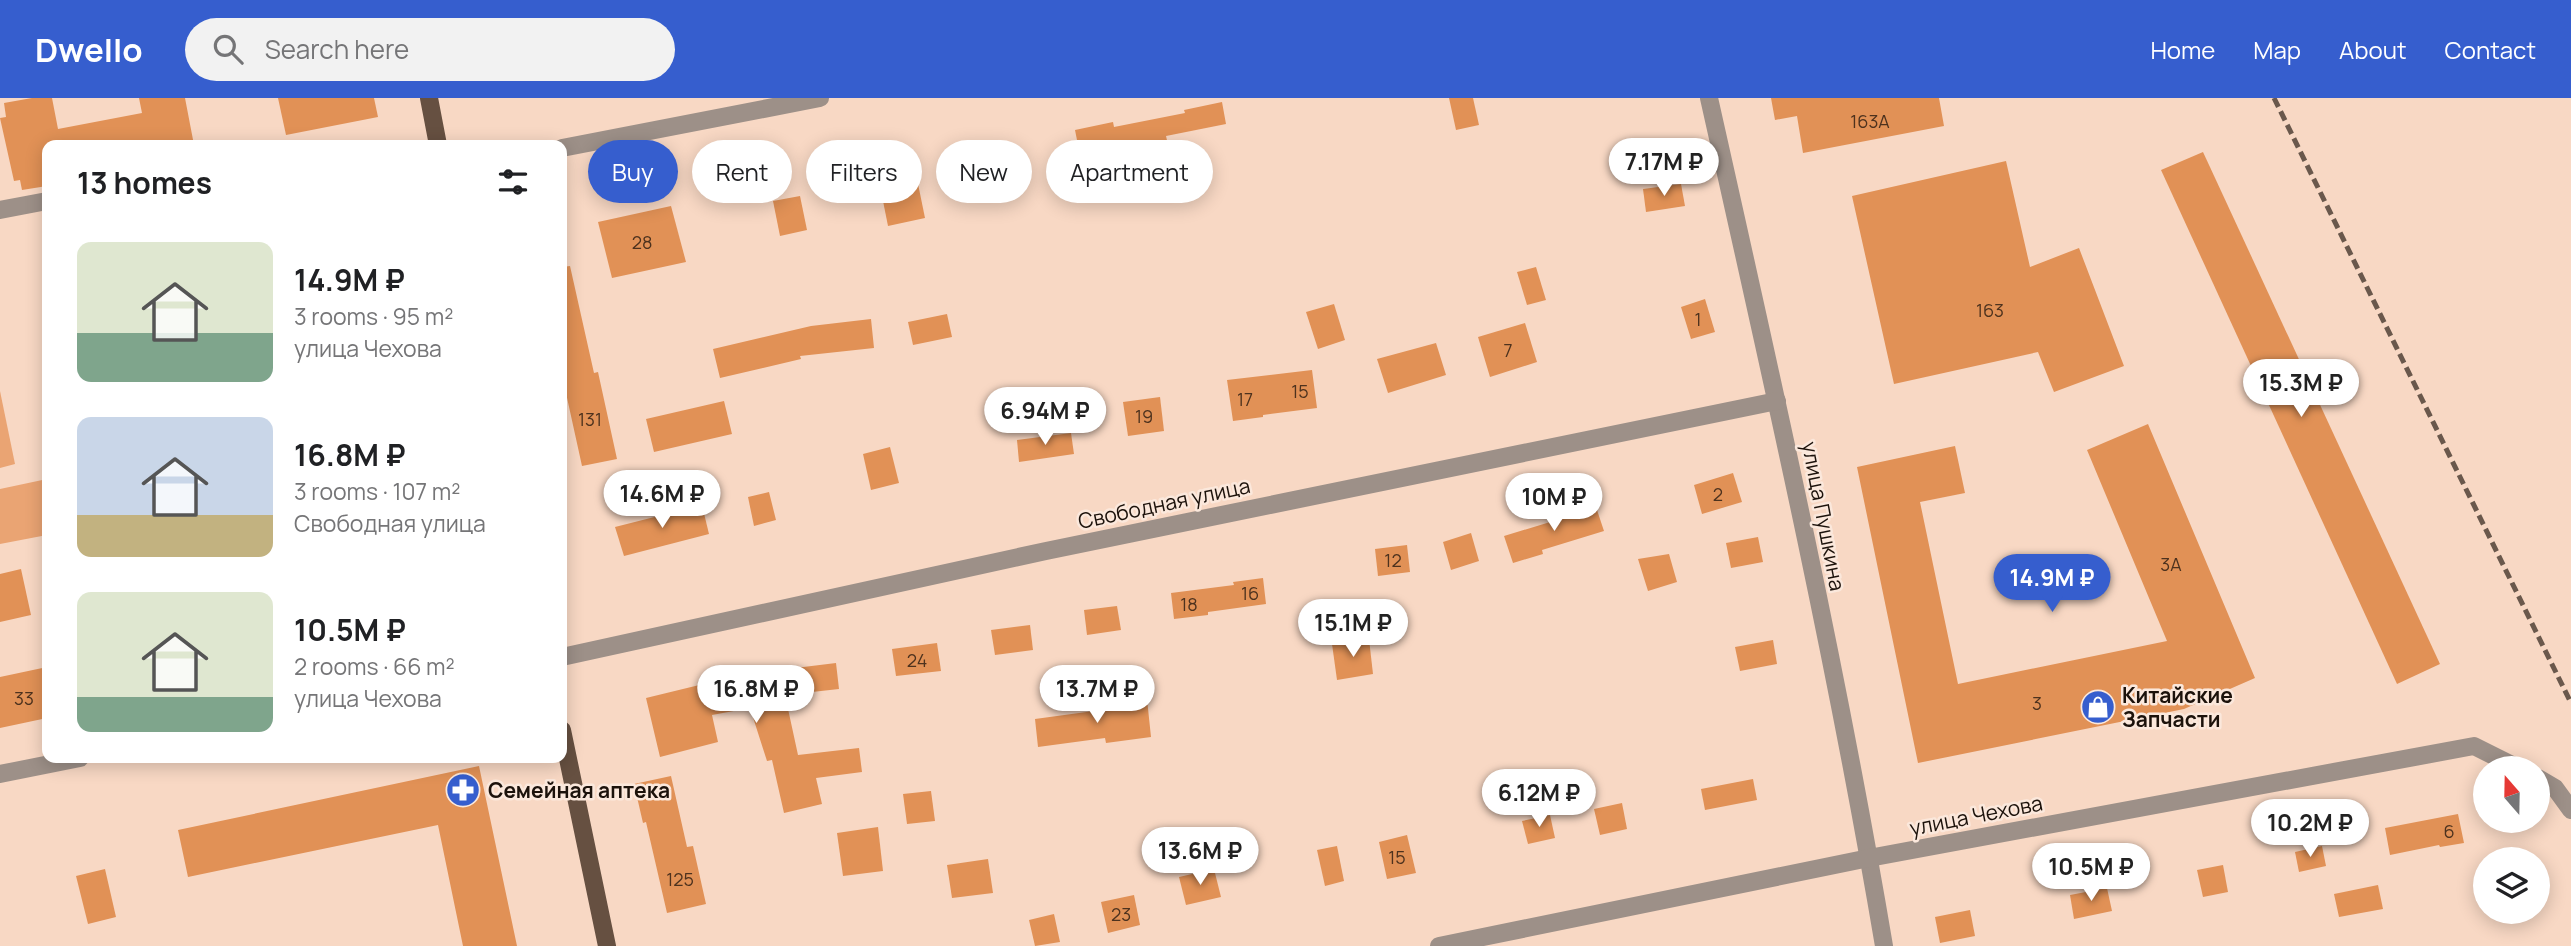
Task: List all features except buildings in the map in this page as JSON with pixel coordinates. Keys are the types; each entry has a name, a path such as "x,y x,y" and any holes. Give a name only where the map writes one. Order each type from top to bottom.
{"main road":[{"path":"429,98 437,140"},
{"path":"567,754 607,946"}],"street":[{"path":"567,147 820,98"},
{"name":"улица Пушкина","path":"1709,98 1777,401 1870,858 1884,946"},
{"path":"0,210 42,202"},
{"name":"Свободная улица","path":"567,656 1046,551 1777,401"},
{"name":"улица Чехова","path":"1439,946 1870,858 2474,746 2494,756"},
{"path":"0,774 55,763"},
{"path":"2550,785 2571,810"}],"shaded area":[{"path":"0,391 15,464 0,468"},
{"path":"42,480 42,536 0,544 0,489"}],"railway":[{"path":"2274,98 2571,703"}],"place":[{"name":"Китайские Запчасти","path":"2098,707"},
{"name":"Семейная аптека","path":"463,790"}]}
